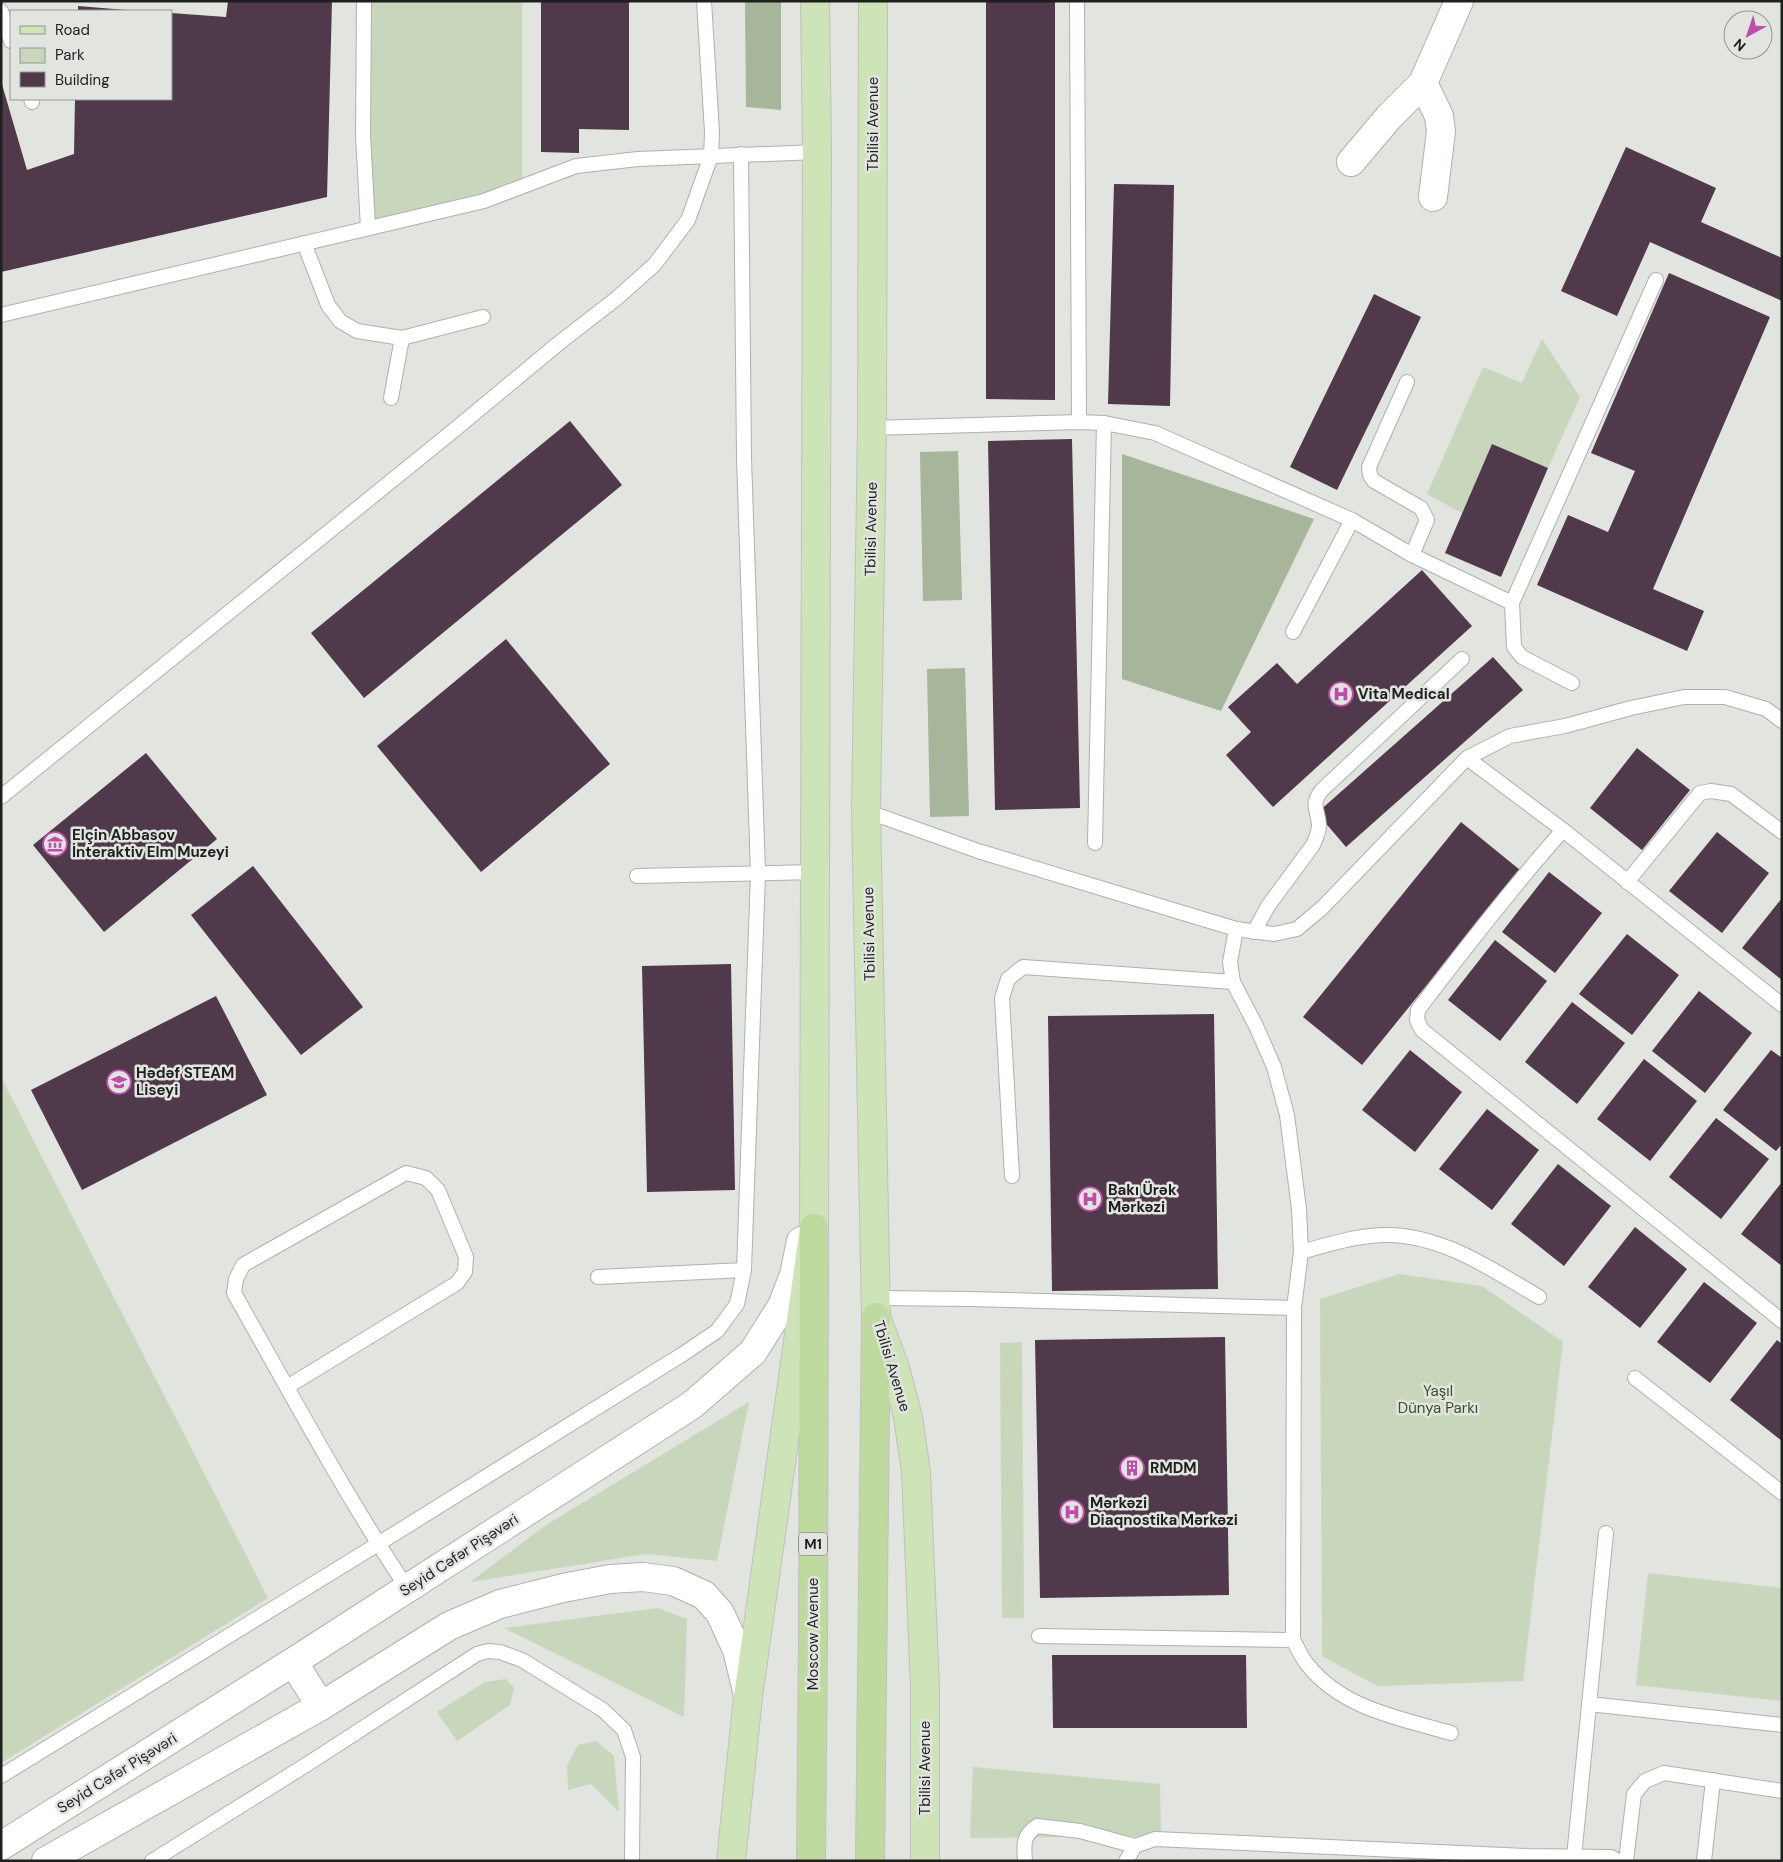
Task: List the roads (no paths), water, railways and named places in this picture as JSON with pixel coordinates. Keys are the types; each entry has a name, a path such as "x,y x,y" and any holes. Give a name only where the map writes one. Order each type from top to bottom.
{"highway":[{"name":"Moscow Avenue","path":"811,1861 814,1228"},
{"path":"870,1861 876,1308"}],"main road":[{"path":"731,1861 748,1698 814,1228 817,152 815,1"},
{"name":"Tbilisi Avenue","path":"873,1 872,428 866,811 876,1308 908,1417 916,1472 925,1688 925,1861"}],"street":[{"path":"1351,162 1389,117 1423,84 1459,1"},
{"path":"1423,84 1439,116 1441,131 1433,198"},
{"name":"Seyid Cəfər Pişəvəri","path":"1,1846 692,1405 753,1352 782,1306 794,1275 814,1181"},
{"path":"52,1859 321,1706 449,1626 500,1604 563,1588 601,1581 643,1577 673,1581 704,1595 720,1613 737,1650 748,1698"},
{"path":"292,1662 321,1706"}],"lane":[{"path":"364,1 363,135 368,228"},
{"path":"1,798 446,438 559,343 617,298 655,264 688,220 712,156 704,1"},
{"path":"1077,1 1079,422"},
{"path":"1,11 10,38"},
{"path":"1,316 484,200 576,166 638,159 817,152"},
{"path":"1,1776 683,1354 717,1331 736,1304 744,1270 758,873 744,458 741,154"},
{"path":"304,244 328,305 340,321 357,331 402,338 483,317"},
{"path":"1572,683 1522,657 1514,647 1512,603 1656,280"},
{"path":"391,398 402,338"},
{"path":"1407,382 1369,467 1374,481 1421,508 1425,514 1427,520 1412,554"},
{"path":"872,428 1104,422 1155,433 1352,520 1412,554 1512,603"},
{"path":"1095,842 1104,422"},
{"path":"1293,632 1352,520"},
{"path":"1254,932 1268,906 1313,845 1318,834 1319,824 1314,808 1317,797 1322,790 1462,659"},
{"path":"866,811 978,851 1236,929 1274,934 1297,929 1316,913 1467,758 1510,736 1565,726 1630,708 1684,697 1725,697 1766,710 1782,721"},
{"path":"1467,758 1563,830 1782,1005"},
{"path":"1627,882 1700,793 1711,791 1730,794 1782,832"},
{"path":"1563,830 1520,878 1473,938 1418,1010 1417,1020 1422,1030 1782,1321"},
{"path":"637,876 815,872"},
{"path":"1236,929 1230,962 1233,982 1256,1026 1274,1067 1287,1115 1299,1209 1301,1252 1294,1308 1294,1640 1305,1663 1320,1680 1338,1693 1366,1708 1451,1733"},
{"path":"1012,1176 1002,998 1008,979 1022,967 1233,982"},
{"path":"288,1387 457,1283 465,1272 466,1257 438,1190 426,1178 406,1173 243,1265 236,1279 234,1293 378,1544 407,1588"},
{"path":"1301,1252 1353,1238 1392,1235 1427,1241 1468,1256 1539,1297"},
{"path":"598,1277 744,1270"},
{"path":"876,1308 969,1299 1294,1308"},
{"path":"1635,1378 1782,1493"},
{"path":"1574,1857 1606,1533"},
{"path":"1039,1636 1294,1640"},
{"path":"152,1861 306,1765 477,1654 488,1651 500,1652 528,1664 603,1710 624,1730 633,1757 632,1861"},
{"path":"1588,1704 1782,1726"},
{"path":"1626,1861 1634,1794 1645,1781 1664,1773 1782,1791"},
{"path":"1704,1861 1713,1780"},
{"path":"1025,1861 1024,1844 1028,1832 1037,1826 1080,1831 1135,1846 1155,1839 1528,1858 1611,1857 1618,1861"},
{"path":"1126,1861 1135,1846"}],"place":[{"name":"Vita Medical","path":"1341,694"},
{"name":"Elçin Abbasov İnteraktiv Elm Muzeyi","path":"55,844"},
{"name":"Hədəf STEAM Liseyi","path":"119,1082"},
{"name":"Bakı Ürək Mərkəzi","path":"1090,1199"},
{"name":"RMDM","path":"1132,1468"},
{"name":"Mərkəzi Diaqnostika Mərkəzi","path":"1072,1512"}],"park label":[{"name":"Yaşıl Dünya Parkı","path":"1438,1400"}]}
